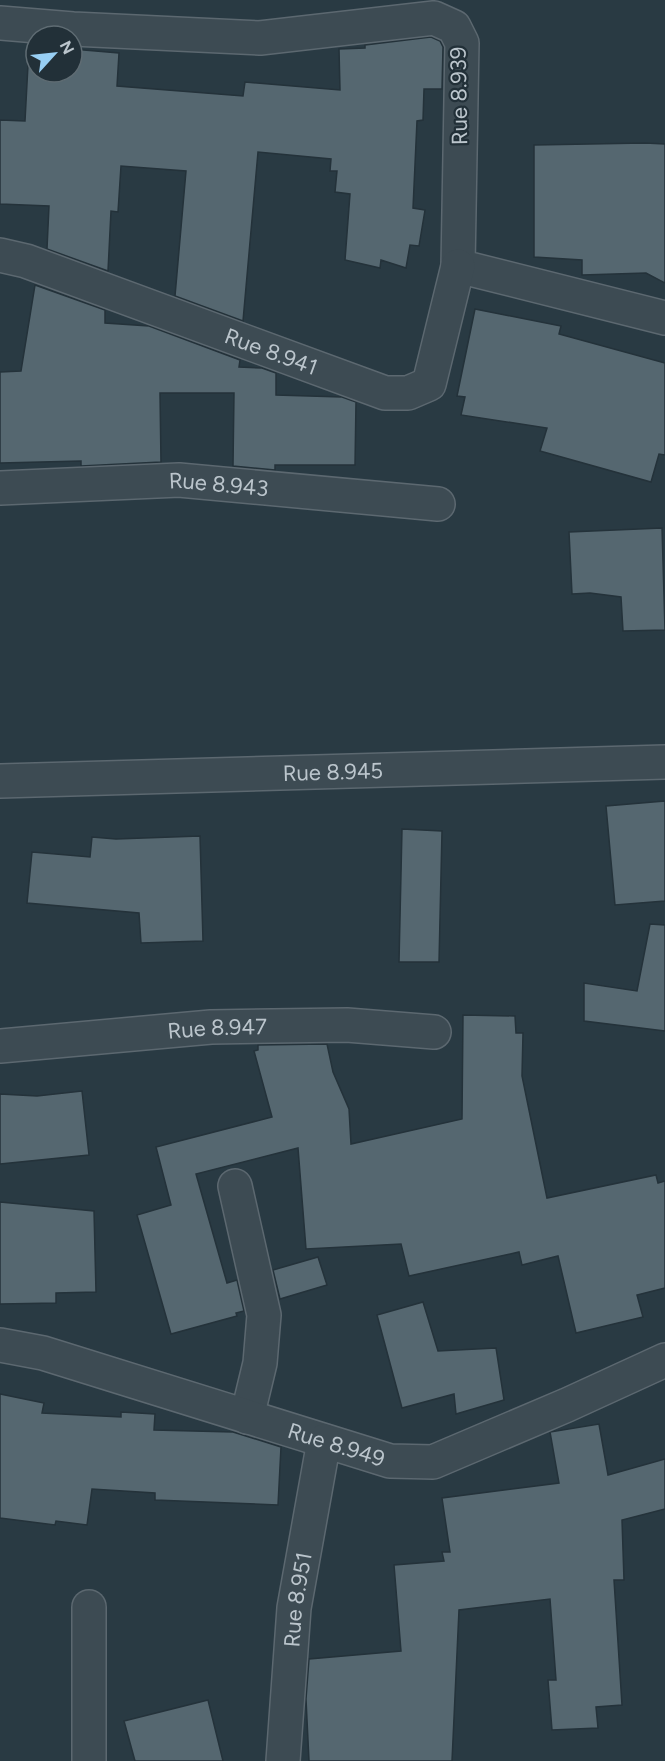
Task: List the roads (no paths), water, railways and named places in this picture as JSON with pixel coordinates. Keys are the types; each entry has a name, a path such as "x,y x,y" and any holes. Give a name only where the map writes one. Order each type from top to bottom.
{"street":[{"name":"Rue 8.939","path":"0,23 73,30 260,38 434,18 454,27 462,43 458,266"},
{"name":"Rue 8.941","path":"0,255 26,261 385,393 408,393 429,384 458,266"},
{"path":"458,266 665,318"},
{"name":"Rue 8.943","path":"0,488 178,480 438,504"},
{"name":"Rue 8.945","path":"0,781 665,762"},
{"name":"Rue 8.947","path":"0,1046 211,1027 346,1025 434,1032"},
{"path":"236,1186 264,1315 260,1364 247,1417"},
{"name":"Rue 8.949","path":"0,1345 43,1353 390,1461 433,1462 665,1360"},
{"name":"Rue 8.951","path":"283,1761 294,1608 324,1441"},
{"path":"89,1607 89,1761"}]}
